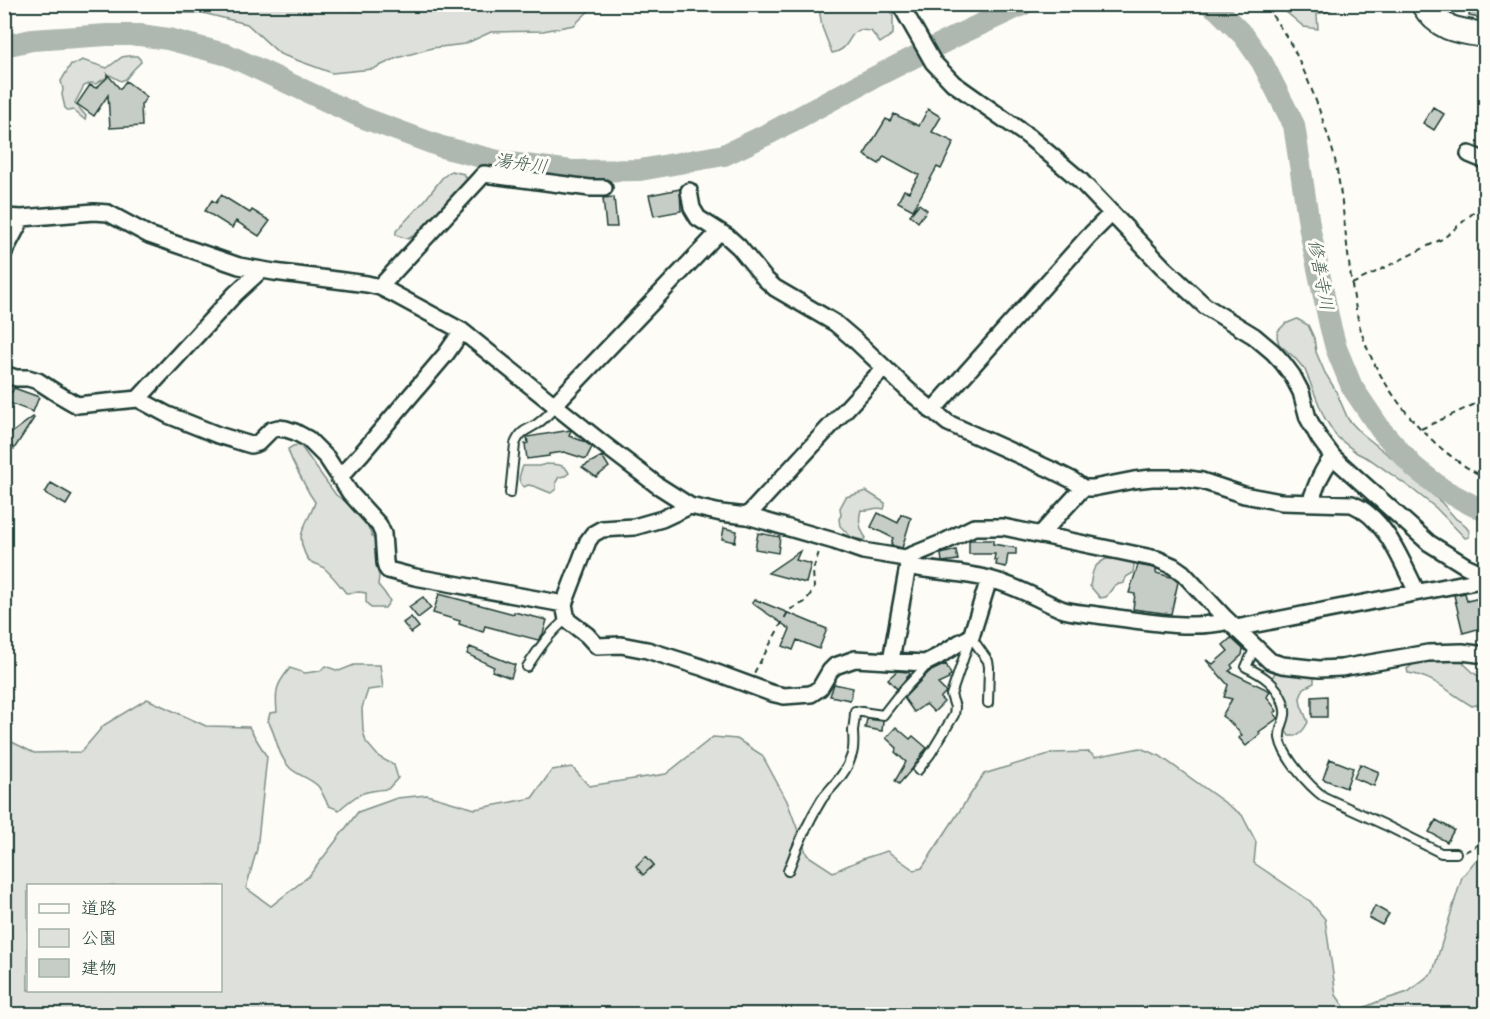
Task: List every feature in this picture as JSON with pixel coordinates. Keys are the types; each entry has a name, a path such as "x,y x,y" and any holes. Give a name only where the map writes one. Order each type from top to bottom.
{"main road":[{"path":"1423,4 1440,23 1453,30 1485,35"}],"street":[{"path":"900,4 933,62 953,83 1046,150 1080,180 1163,267 1205,306 1254,336 1274,352 1292,375 1301,392 1308,418 1333,457 1429,543 1485,577"},
{"path":"1469,154 1485,161"},
{"path":"380,287 484,174 604,188"},
{"path":"689,191 692,208 698,218 728,237 775,288 835,323 948,423 1052,470 1083,488 1152,478 1182,478 1202,481 1260,499 1281,502 1352,504 1368,513 1381,526 1417,592"},
{"path":"4,217 108,213 149,235 239,266 380,287 462,331 602,443 657,485 690,506 747,516 907,562 929,571 953,572 989,579 1006,584 1064,610 1187,625 1219,623 1232,625 1417,592 1485,577"},
{"path":"932,411 1112,213"},
{"path":"4,252 22,218"},
{"path":"555,406 719,232"},
{"path":"138,399 235,294 261,270"},
{"path":"339,478 446,354 462,331"},
{"path":"747,516 884,368"},
{"path":"4,374 38,381 77,405 138,399 168,415 218,435 251,445 258,443 272,430 286,429 308,440 327,458 350,493 379,525 384,534 385,562 388,570 564,617 597,646 621,645 647,650 784,696 811,694 820,688 835,666 855,660 925,663 931,661 971,637 989,579"},
{"path":"1310,503 1318,480 1333,457"},
{"path":"1040,535 1083,488"},
{"path":"564,617 588,541 593,534 602,529 634,526 662,519 690,506"},
{"path":"907,562 974,527 1003,527 1157,559 1173,566 1183,573 1270,661 1282,665 1319,669 1341,668 1428,653 1462,652 1485,655"},
{"path":"891,660 907,562"}],"lane":[{"path":"510,492 517,438 523,431 542,420 555,406"},
{"path":"527,667 564,617"},
{"path":"971,637 988,661 988,703"},
{"path":"918,770 954,715 951,695 971,637"},
{"path":"1255,647 1246,666 1275,686 1286,715 1279,734 1283,748 1315,791 1441,853 1456,853"},
{"path":"788,871 808,821 851,760 854,749 855,711 883,715 931,661"}],"path":[{"path":"1272,15 1293,48 1314,93 1336,163 1352,284 1358,320 1366,345 1385,383 1421,429 1434,443 1457,461 1485,478"},
{"path":"1352,284 1444,238 1485,202"},
{"path":"1421,429 1485,399"},
{"path":"747,684 789,610 805,602 812,592 814,588 813,570 823,538"},
{"path":"1456,853 1464,852 1485,840"}],"green space":[{"path":"371,4 595,5 574,25 543,31 491,32 465,44 432,48 397,58 373,69 332,73 280,54 247,24 203,13 179,13 155,5 343,5 354,11"},
{"path":"1333,4 1330,11 1317,14 1318,29 1304,27 1286,12 1269,5"},
{"path":"816,5 885,5 893,14 893,34 880,43 871,31 856,31 843,48 832,53 822,27 819,8"},
{"path":"137,56 141,62 126,79 121,81 110,75 96,84 91,83 84,86 75,103 86,116 85,120 73,110 69,111 65,108 61,81 71,64 82,60 107,68 122,57"},
{"path":"451,171 464,174 467,179 447,204 433,220 408,239 396,235 396,231 442,178"},
{"path":"1297,319 1308,325 1314,338 1316,352 1348,419 1464,524 1469,531 1469,537 1465,538 1436,508 1412,489 1371,460 1357,453 1336,436 1324,417 1305,370 1279,344 1278,331 1285,324"},
{"path":"300,445 336,495 357,509 365,519 379,548 376,564 379,576 378,585 390,601 385,608 371,608 366,602 366,593 346,593 327,571 311,562 305,554 301,537 315,502 292,461 288,449"},
{"path":"546,464 562,466 569,473 559,477 556,489 551,493 534,486 524,487 522,485 519,477 523,466"},
{"path":"866,491 885,503 885,506 884,509 861,510 860,525 866,538 854,540 840,526 840,508 846,497"},
{"path":"1106,559 1131,559 1134,565 1133,573 1126,577 1124,583 1115,585 1106,597 1100,598 1090,586 1092,573 1095,567"},
{"path":"1446,658 1461,661 1485,680 1485,703 1472,706 1434,682 1408,673 1407,669 1415,663"},
{"path":"354,665 380,665 383,688 368,690 362,708 363,731 366,742 379,757 394,765 398,778 388,789 361,794 339,810 329,806 318,786 286,763 268,721 270,713 277,712 277,688 290,668 305,673 320,671 325,666 339,671"},
{"path":"1278,672 1310,675 1314,678 1314,683 1304,688 1300,698 1308,722 1296,735 1289,736 1284,728 1282,715 1270,686 1274,674"},
{"path":"147,699 206,726 249,727 267,757 257,849 246,888 271,906 309,876 358,812 397,798 427,795 475,809 532,798 552,770 572,767 589,786 666,774 713,737 737,739 762,755 787,801 807,855 833,872 887,851 914,870 922,868 984,774 1052,753 1089,752 1095,757 1140,748 1160,756 1242,815 1256,842 1254,863 1310,901 1325,919 1336,995 1349,1014 5,1014 4,738 34,753 81,752 104,725"},
{"path":"1485,857 1485,1014 1349,1014 1408,992 1433,972 1462,877 1475,861"}],"building":[{"path":"1471,4 1485,4 1485,19 1469,16"},
{"path":"107,74 120,89 126,81 147,97 141,105 142,126 110,128 108,95 94,116 77,104 90,85 96,88 107,78"},
{"path":"1433,107 1444,114 1434,130 1423,123"},
{"path":"928,109 941,117 932,132 954,142 941,169 937,167 913,210 898,202 904,190 909,192 919,175 884,156 879,164 864,155 886,119 890,121 894,114 919,126"},
{"path":"680,189 681,211 654,216 649,195"},
{"path":"221,195 250,213 252,210 270,221 259,236 236,221 232,228 205,211 212,200 216,203"},
{"path":"614,197 617,227 606,227 603,198"},
{"path":"919,204 927,210 918,222 910,215"},
{"path":"14,388 39,397 33,412 4,401 4,389 12,392"},
{"path":"34,418 14,449 5,438"},
{"path":"571,430 569,436 592,447 586,459 564,452 527,459 525,444 528,443 527,437"},
{"path":"602,456 609,467 596,477 582,467"},
{"path":"51,483 72,495 66,505 45,493"},
{"path":"878,513 898,523 901,514 911,518 902,548 891,545 893,538 871,527"},
{"path":"724,528 737,531 735,542 722,539"},
{"path":"758,533 780,537 778,553 755,549"},
{"path":"970,540 993,540 993,544 1016,548 1016,554 1008,554 1006,567 996,565 995,554 969,554"},
{"path":"956,550 958,560 942,562 941,554"},
{"path":"800,551 796,560 811,564 806,583 768,573"},
{"path":"1138,565 1154,568 1156,573 1171,577 1178,582 1171,614 1133,609 1135,594 1129,593"},
{"path":"1465,593 1467,601 1480,598 1485,627 1463,633 1454,595"},
{"path":"439,594 514,614 514,612 547,620 543,634 538,640 485,626 483,632 459,624 460,621 433,613"},
{"path":"423,597 431,608 418,618 409,607"},
{"path":"754,599 827,629 819,649 797,640 793,650 783,646 790,629 752,603"},
{"path":"411,617 419,627 411,633 403,623"},
{"path":"1231,638 1243,649 1242,655 1231,665 1233,668 1229,671 1270,691 1267,697 1277,711 1274,713 1278,718 1259,732 1260,734 1246,746 1239,738 1242,735 1222,716 1232,699 1224,697 1228,685 1206,660 1213,664 1228,651 1223,645"},
{"path":"470,647 515,665 511,678 492,671 494,667 467,654"},
{"path":"946,664 951,675 949,679 938,684 946,692 940,698 944,702 934,712 926,704 914,712 904,698 929,672"},
{"path":"897,671 910,674 897,689 888,679"},
{"path":"834,684 853,688 850,700 830,696"},
{"path":"1327,696 1327,717 1312,717 1312,697"},
{"path":"867,719 883,721 882,731 865,728"},
{"path":"896,727 910,739 913,736 927,748 899,784 895,781 906,762 895,752 897,748 886,738"},
{"path":"1330,759 1353,768 1346,788 1323,779"},
{"path":"1360,764 1379,772 1374,786 1354,778"},
{"path":"1436,820 1454,830 1447,842 1429,832"},
{"path":"646,856 654,865 643,875 636,866"},
{"path":"1375,906 1389,914 1382,925 1369,918"}],"waterway":[{"name":"湯舟川","path":"4,46 32,40 107,35 140,35 168,39 228,55 361,117 442,147 502,162 572,171 640,170 724,155 958,35 1024,4"},
{"name":"修善寺川","path":"1210,4 1244,36 1262,62 1294,125 1310,231 1330,325 1336,348 1352,387 1381,430 1414,467 1442,489 1474,506 1486,509"}]}
